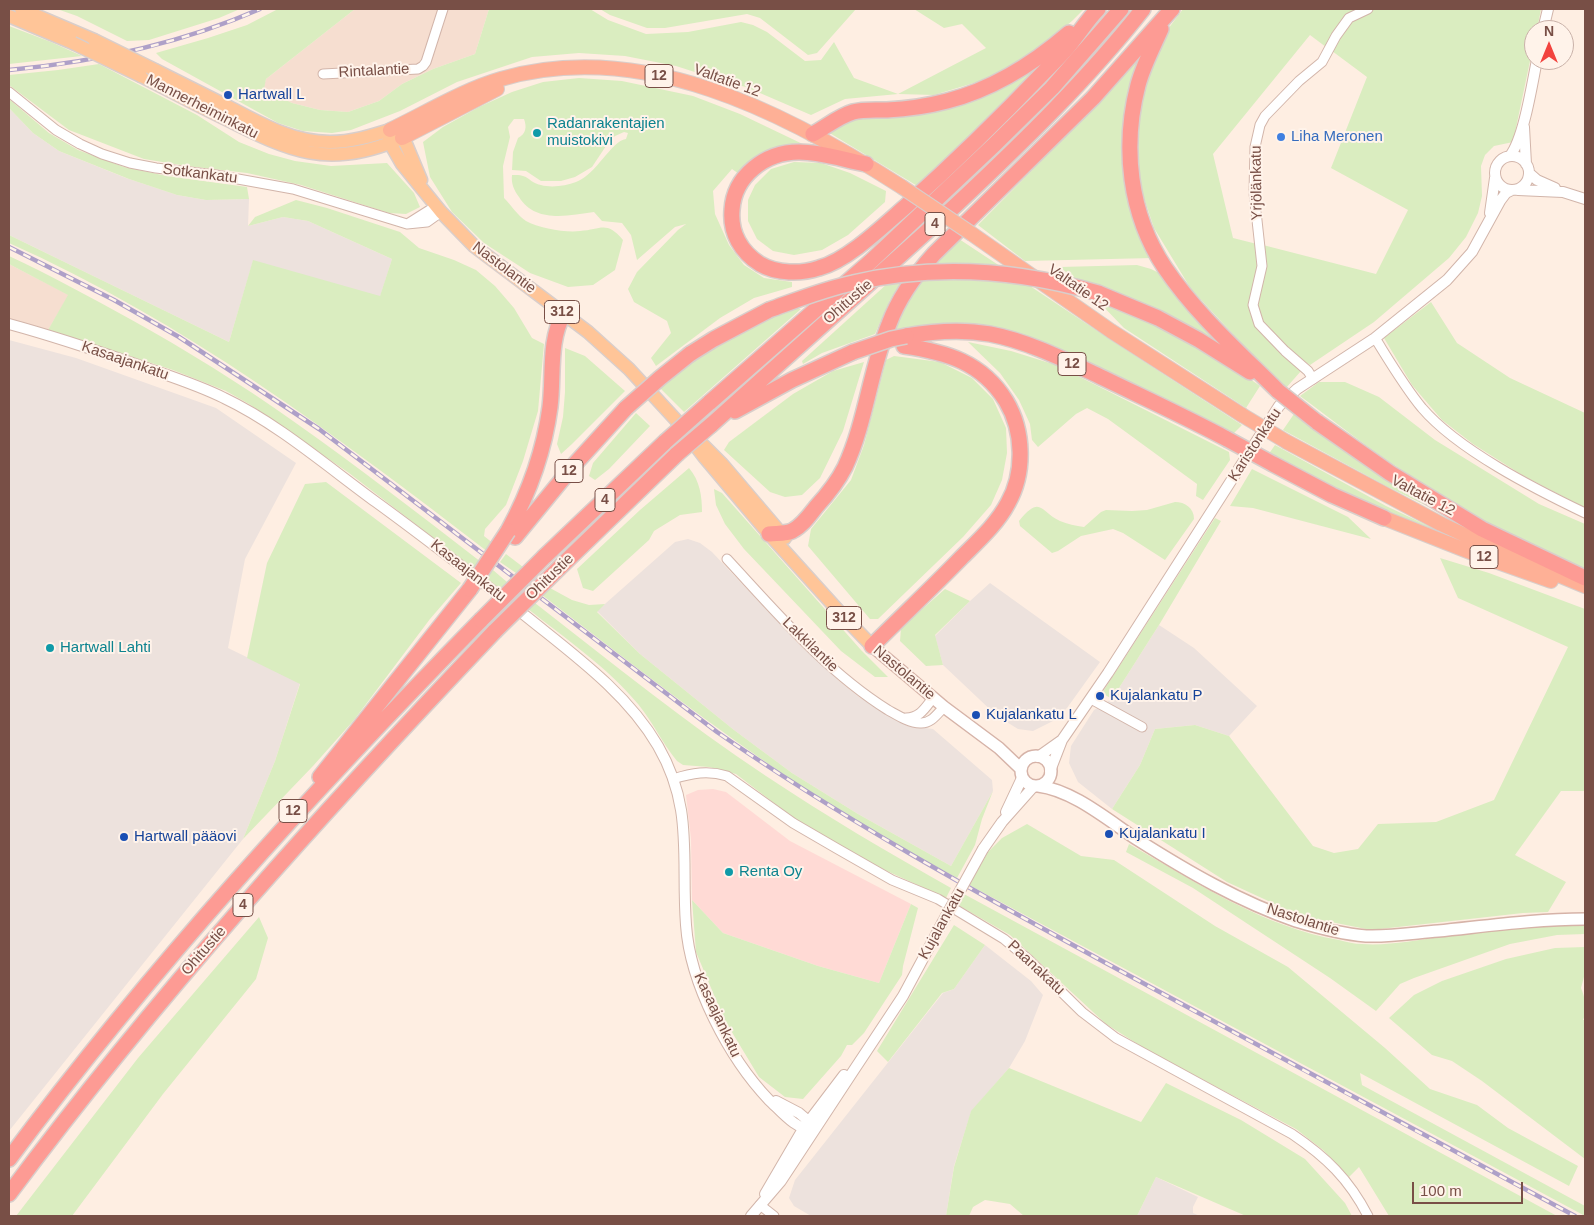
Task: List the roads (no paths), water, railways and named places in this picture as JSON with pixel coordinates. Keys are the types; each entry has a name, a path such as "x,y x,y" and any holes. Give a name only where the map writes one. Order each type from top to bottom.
{"highway":[{"name":"Ohitustie","path":"9,1159 156,973 267,845 423,679 544,557 665,442 870,262 994,145 1052,88 1120,9"},
{"name":"Ohitustie","path":"9,1194 44,1147 171,990 262,884 371,762 495,631 677,454 888,268 1007,157 1067,98 1143,9"},
{"path":"813,134 844,115 855,111 906,109 938,103 987,88 1034,62 1094,13"},
{"path":"866,164 819,154 798,152 766,159 742,179 732,204 732,227 742,248 751,258 764,266 778,271 803,272 820,268 841,259 888,222 950,166 1046,70 1094,13"},
{"path":"1169,13 1138,83 1132,108 1129,135 1133,189 1150,240 1165,267 1190,300 1234,348 1278,391"},
{"path":"775,533 790,532 801,524 828,494 845,467 859,428 888,325 900,299 914,276 1093,98 1169,13"},
{"name":"Valtatie 12","path":"394,137 415,118 485,85 539,71 603,67 652,74 710,90 774,115 813,134 866,164 972,234 1112,331 1287,442 1441,524 1585,586"},
{"name":"Valtatie 12","path":"394,137 539,71"},
{"name":"12","path":"267,845 342,748 470,589 511,534 626,408 690,354 714,338 769,310 800,298 853,283 910,274 944,272 1001,274 1064,284 1098,293 1158,318 1199,340 1278,391 1317,422 1390,473 1482,529 1585,578"},
{"path":"511,534 542,451 550,405 556,329 564,313"},
{"name":"12","path":"905,341 951,330 990,334 1033,347 1161,405 1332,495 1475,554 1585,594"},
{"path":"712,424 792,380 853,352 891,346 905,341 971,364 1000,391 1017,425 1020,446 1019,467 1008,503 992,525 956,564 872,646"}],"main road":[{"name":"Mannerheiminkatu","path":"20,9 94,40 266,126 300,138 330,142 394,137"},
{"name":"Mannerheiminkatu","path":"9,16 74,43 254,133 291,149 317,154 344,154 371,150 394,137"},
{"name":"Nastolantie","path":"394,137 410,153 426,192 438,209 474,246 588,332 629,369 676,420 705,458 775,533 844,617 872,646 933,698 999,748 1022,773"},
{"name":"Nastolantie","path":"999,748 1033,758"},
{"path":"1033,758 1048,763 1050,773 1045,783 1036,786 1027,783 1022,773 1023,764 1033,758"},
{"name":"Nastolantie","path":"1050,773 1079,802"},
{"name":"Nastolantie","path":"1036,786 1052,789 1079,802 1153,849 1234,894 1270,911 1319,928 1344,934 1368,936 1397,935 1554,919 1585,920"}],"street":[{"name":"Rintalantie","path":"323,74 418,69 426,62 443,9"},
{"name":"Yrjölänkatu","path":"1313,379 1308,371 1259,324 1253,305 1262,266 1254,193 1255,147 1260,125 1265,116 1286,94 1322,62 1348,18 1368,9"},
{"path":"1510,156 1516,146 1535,70"},
{"name":"Sotkankatu","path":"9,92 56,130 102,154 156,168 216,175 293,189 407,224 438,209"},
{"path":"1514,190 1526,184 1528,168 1524,116"},
{"path":"1489,221 1496,166 1504,158 1510,156 1519,158 1537,180 1563,192 1585,199"},
{"path":"1495,177 1501,187 1514,190 1563,192"},
{"name":"Karistonkatu","path":"1050,773 1062,740 1091,699 1275,413 1298,389 1375,338 1447,280 1472,252 1503,196 1514,190"},
{"name":"Kasaajankatu","path":"9,324 83,346 204,389 246,410 271,426 452,558 612,688 643,723 662,753 673,778 685,832 686,928 695,970 725,1039 736,1058 754,1082 809,1126"},
{"path":"1375,338 1417,402 1441,426 1464,444 1507,472 1557,500 1585,513"},
{"name":"Lakkilantie","path":"727,559 808,645 864,695 904,718 920,724 928,722 944,706"},
{"path":"904,718 914,718 922,712 933,698"},
{"path":"1091,699 1142,727"},
{"name":"Karistonkatu","path":"1033,758 1062,740"},
{"name":"Paanakatu","path":"673,778 704,772 727,776 793,823 883,876 931,896 981,924 1016,949 1082,1012 1116,1038 1263,1117 1311,1147 1343,1176 1368,1216"},
{"name":"Kujalankatu","path":"1002,822 1022,773"},
{"name":"Kujalankatu","path":"751,1216 781,1181 809,1126 903,996 983,849 1002,822 1036,786"},
{"path":"760,1205 774,1216"}],"railway":[{"path":"9,70 41,67 137,50 199,32 260,9"},
{"path":"9,247 114,300 179,337 319,429 717,732 859,824 1005,908 1575,1216"}],"place":[{"name":"Hartwall L","path":"228,95"},
{"name":"Radanrakentajien muistokivi","path":"537,133"},
{"name":"Liha Meronen","path":"1281,137"},
{"name":"Hartwall Lahti","path":"50,648"},
{"name":"Kujalankatu P","path":"1100,696"},
{"name":"Kujalankatu L","path":"976,715"},
{"name":"Kujalankatu I","path":"1109,834"},
{"name":"Hartwall pääovi","path":"124,837"},
{"name":"Renta Oy","path":"729,872"}]}
